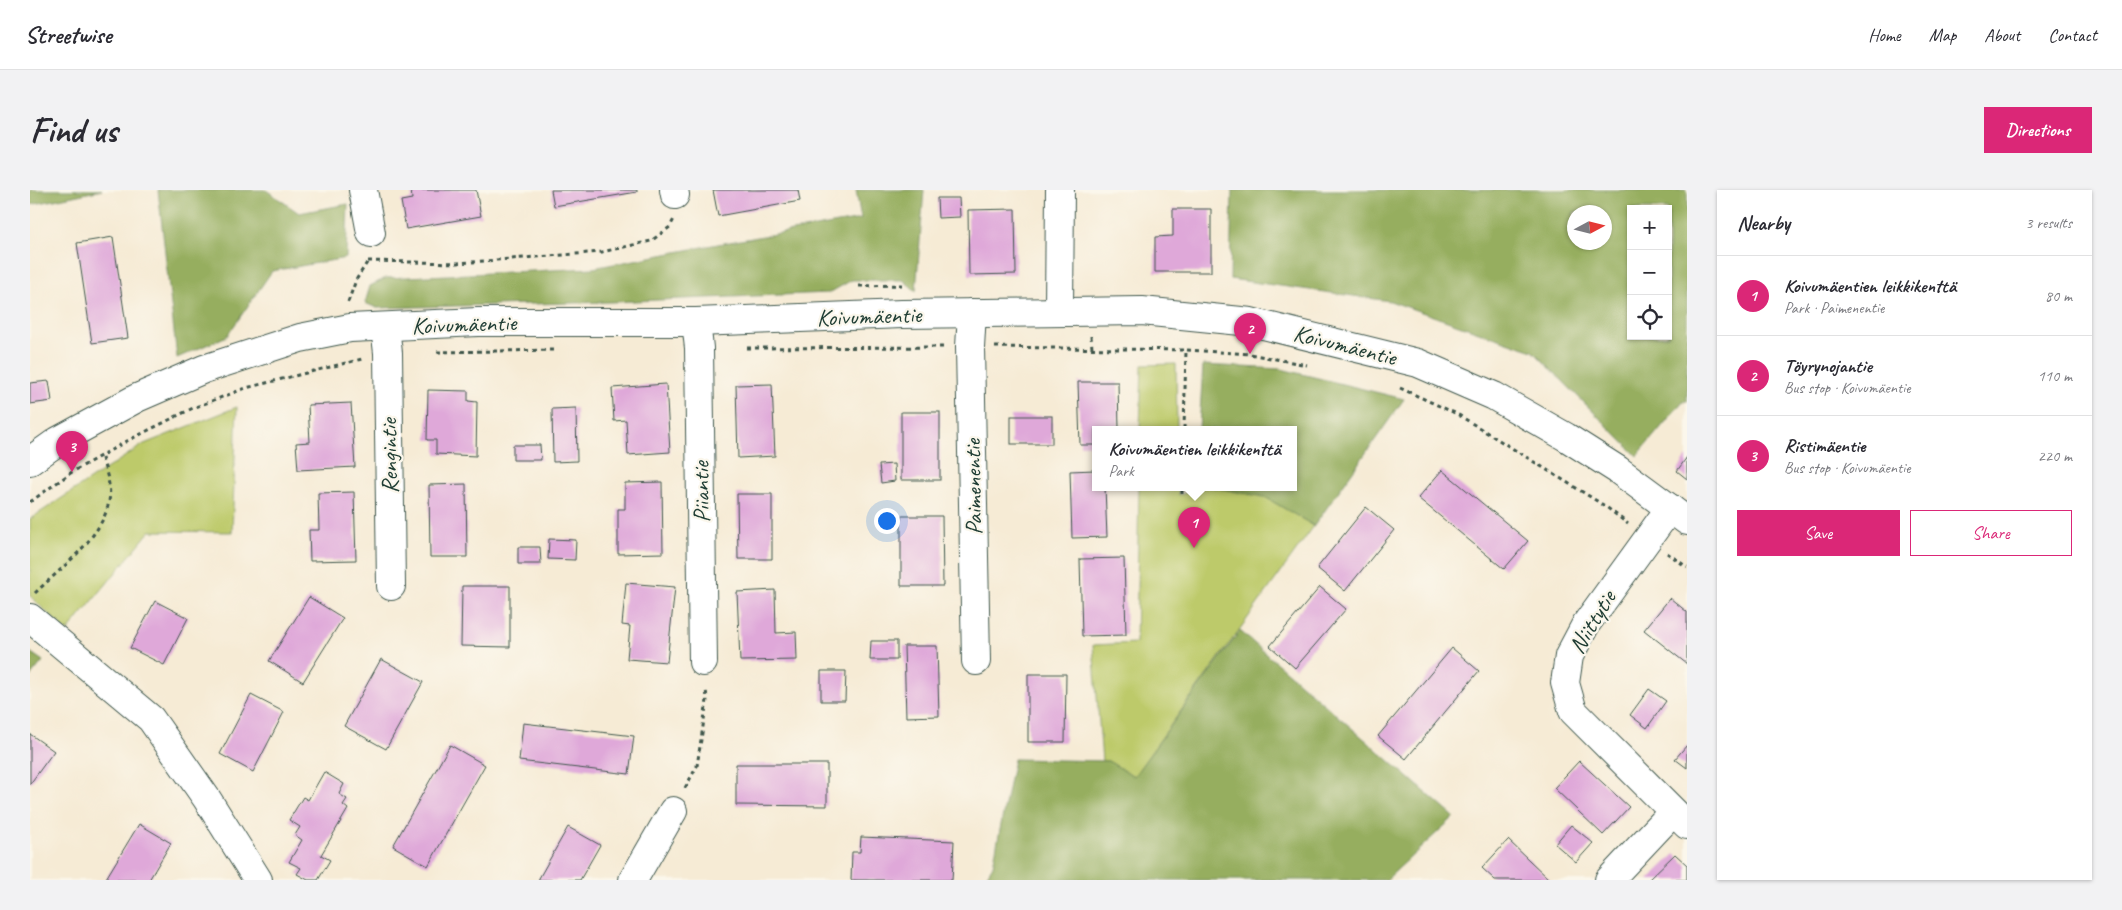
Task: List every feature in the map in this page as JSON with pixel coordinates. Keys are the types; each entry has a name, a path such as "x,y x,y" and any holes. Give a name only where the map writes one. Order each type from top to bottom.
{"street":[{"path":"363,190 371,233"},
{"path":"1059,311 1060,190"},
{"name":"Koivumäentie","path":"30,461 58,442 136,398 204,369 300,338 350,328 478,322 696,322 972,313 1142,311 1250,322 1418,363 1494,396 1566,437 1618,470 1678,514"},
{"name":"Paimenentie","path":"972,313 970,347 976,661"},
{"name":"Piiantie","path":"696,322 699,348 703,662"},
{"name":"Rengintie","path":"385,326 388,353 392,586"},
{"name":"Niittytie","path":"1678,514 1646,538 1586,624 1569,656 1565,683 1573,711 1680,818"},
{"path":"30,618 151,719 207,799 258,880"},
{"path":"634,880 673,811"},
{"path":"1609,880 1680,818"}],"path":[{"path":"368,261 458,263 602,252 652,241 670,227 676,214 674,192"},
{"path":"348,299 356,280 368,261 371,233"},
{"path":"859,286 902,285"},
{"path":"738,348 970,347 1186,350 1250,354 1315,366"},
{"path":"436,352 563,350"},
{"path":"1184,426 1186,350"},
{"path":"30,502 72,472 101,455 194,408 246,388 388,353"},
{"path":"1397,386 1457,414 1605,506 1687,567"},
{"path":"30,597 81,548 104,518 109,499 108,480 101,455"},
{"path":"673,811 697,766 707,700 703,662"}],"green space":[{"path":"30,190 102,190 30,205"},
{"path":"158,190 266,190 299,213 348,204 346,258 272,271 227,336 177,358"},
{"path":"856,190 924,190 916,291 903,280 852,280 829,293 610,302 377,308 365,303 370,286 386,278 593,268 861,219"},
{"path":"1232,190 1687,190 1687,401 1683,401 1637,456 1533,351 1390,301 1230,279"},
{"path":"1176,364 1177,426 1140,426 1142,365"},
{"path":"1203,365 1281,369 1404,399 1314,526 1265,497 1234,491 1297,491 1297,426 1199,426"},
{"path":"237,407 232,532 150,531 67,632 30,596 30,519 144,444"},
{"path":"1139,491 1178,491 1179,495 1189,491 1233,491 1265,497 1314,526 1134,776 1108,761 1102,761 1093,645 1136,643"},
{"path":"1240,631 1454,817 1386,880 984,880 993,865 1014,759 1108,761 1134,776"},
{"path":"30,652 43,661 30,677"}],"building":[{"path":"411,190 476,190 481,216 406,229 401,201 412,199"},
{"path":"551,190 637,190 637,192 554,206"},
{"path":"713,190 798,190 800,201 718,216"},
{"path":"937,198 959,198 960,217 938,218"},
{"path":"1015,209 1016,274 969,275 968,210"},
{"path":"1173,209 1211,209 1211,272 1155,272 1155,237 1173,236"},
{"path":"113,237 128,338 92,343 77,243"},
{"path":"49,381 52,401 30,404 30,383"},
{"path":"1078,382 1118,382 1119,426 1092,426 1092,445 1080,445"},
{"path":"666,384 670,452 628,455 626,420 614,421 612,388"},
{"path":"772,384 775,456 738,458 736,385"},
{"path":"428,390 468,391 468,401 477,402 476,456 436,454 436,440 427,440"},
{"path":"351,403 355,467 298,470 296,443 310,442 308,405"},
{"path":"576,408 577,461 553,462 552,409"},
{"path":"901,412 940,412 940,480 901,480"},
{"path":"1011,416 1052,416 1052,444 1011,444"},
{"path":"513,445 540,445 541,460 513,460"},
{"path":"1687,457 1687,479 1677,471"},
{"path":"894,464 895,481 881,483 879,465"},
{"path":"1092,470 1092,491 1105,491 1107,537 1072,538 1070,471"},
{"path":"1442,470 1528,541 1504,569 1418,498"},
{"path":"662,482 663,553 618,554 618,509 625,509 625,483"},
{"path":"466,484 467,557 430,557 429,485"},
{"path":"354,492 356,560 310,561 309,530 319,530 318,493"},
{"path":"737,494 772,494 772,559 738,559"},
{"path":"1366,507 1394,530 1345,591 1317,568"},
{"path":"901,516 942,516 943,586 901,586"},
{"path":"549,539 576,540 575,560 548,559"},
{"path":"518,547 540,547 541,564 518,564"},
{"path":"1124,558 1126,635 1082,636 1080,559"},
{"path":"626,583 675,587 667,662 627,659 630,626 622,625"},
{"path":"462,586 510,586 510,647 461,646"},
{"path":"1320,587 1346,609 1295,668 1270,646"},
{"path":"775,590 776,633 796,632 797,660 740,661 737,592"},
{"path":"309,597 343,618 303,682 269,661"},
{"path":"1670,598 1687,612 1687,664 1644,630"},
{"path":"155,601 188,618 164,665 130,648"},
{"path":"871,641 897,641 897,660 870,660"},
{"path":"904,646 937,646 939,716 906,717"},
{"path":"1452,648 1479,671 1406,759 1378,736"},
{"path":"381,659 423,682 386,749 344,726"},
{"path":"821,671 846,671 845,701 821,701"},
{"path":"1028,674 1066,674 1065,742 1028,742"},
{"path":"1649,689 1666,701 1647,728 1630,715"},
{"path":"251,695 284,712 253,772 220,754"},
{"path":"523,723 634,736 629,774 519,761"},
{"path":"30,734 54,751 30,784"},
{"path":"450,745 485,765 428,866 393,846"},
{"path":"1687,745 1687,768 1675,759"},
{"path":"1579,761 1629,807 1603,835 1554,788"},
{"path":"736,764 827,764 827,806 736,805"},
{"path":"324,772 344,784 339,794 347,799 343,805 348,809 321,855 330,860 318,880 308,880 297,874 301,868 289,862 302,840 295,835 300,827 289,820 303,797 308,800"},
{"path":"139,824 171,843 149,880 105,880"},
{"path":"1571,825 1593,843 1576,862 1555,844"},
{"path":"568,827 600,845 580,880 538,880"},
{"path":"861,837 954,841 952,880 851,880 852,852 860,852"},
{"path":"1508,840 1550,880 1495,880 1482,868"},
{"path":"1675,854 1687,865 1687,880 1648,880"}],"place":[{"name":"Töyrynojantie","path":"1250,354"},
{"name":"Ristimäentie","path":"72,472"},
{"name":"Koivumäentien leikkikenttä","path":"1194,548"}]}
